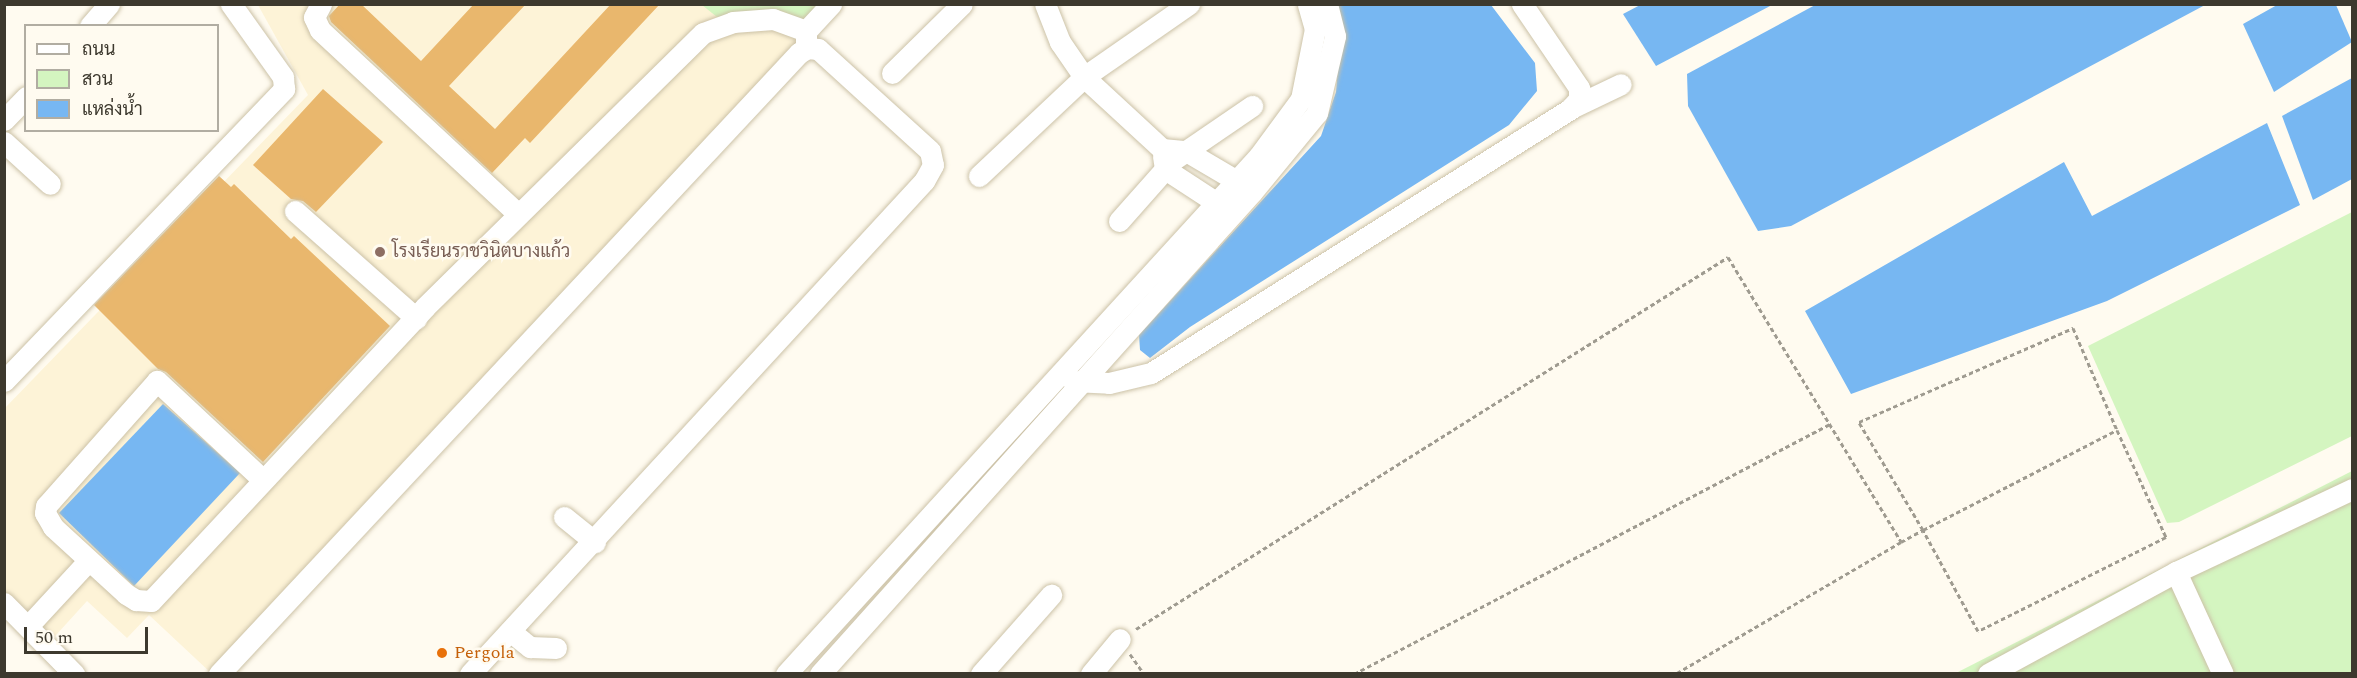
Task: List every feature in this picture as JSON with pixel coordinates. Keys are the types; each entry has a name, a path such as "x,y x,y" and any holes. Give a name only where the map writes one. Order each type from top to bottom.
{"street":[{"path":"4,381 284,89 283,77 231,4"},
{"path":"321,4 314,17 320,30 518,214"},
{"path":"219,674 806,39 831,4"},
{"path":"892,73 962,4"},
{"path":"1045,4 1060,42 1084,77 1164,159 1225,207"},
{"path":"979,177 1084,77 1189,4"},
{"path":"1266,163 1301,99 1315,29 1308,4"},
{"path":"786,674 1048,386 1317,112 1335,36 1327,4"},
{"path":"1522,4 1579,88 1579,99 1571,108"},
{"path":"262,479 157,381 46,506 46,518 53,528 126,594 136,600 151,601 262,479 416,318 518,214 703,33 734,22 773,20 806,39 818,49 930,151 933,165 924,181 595,542 470,674"},
{"path":"1048,386 1083,379 1109,383 1151,373 1571,108 1621,84"},
{"path":"4,120 24,99"},
{"path":"1119,221 1164,159 1186,151 1252,105"},
{"path":"4,142 50,184"},
{"path":"1186,151 1245,186"},
{"path":"820,674 1083,379 1225,207"},
{"path":"295,211 416,318"},
{"path":"1988,674 2176,572 2352,489"},
{"path":"564,516 595,542"},
{"path":"28,625 88,561"},
{"path":"2176,572 2223,674"},
{"path":"981,674 1051,595"},
{"path":"4,603 74,674"},
{"path":"510,631 530,647 556,648"},
{"path":"1091,674 1120,639"}],"path":[{"path":"1120,639 1728,257 1901,542"},
{"path":"2073,328 2117,430 2166,537 1978,632 1923,530 1859,422 2073,328"},
{"path":"1354,674 1830,424"},
{"path":"1675,674 1901,542 2117,430"}],"shaded area":[{"name":"โรงเรียนราชวินิตบางแก้ว","path":"258,5 833,5 211,673 149,615 127,638 87,601 47,645 5,605 4,409 308,95"}],"green space":[{"path":"702,5 827,5 795,27 717,17"},
{"path":"2352,212 2352,436 2179,522 2167,523 2088,346"},
{"path":"2352,471 2352,673 1956,673"}],"water":[{"path":"1642,4 1772,5 1656,66 1623,14"},
{"path":"1817,4 2205,5 1791,226 1758,231 1688,106 1687,74"},
{"path":"1329,5 1491,5 1535,63 1537,91 1509,125 1190,327 1150,358 1140,350 1139,335 1321,136 1336,92 1340,43"},
{"path":"2277,5 2336,5 2352,42 2274,92 2243,24"},
{"path":"2352,78 2352,179 2313,200 2282,116"},
{"path":"2267,123 2300,205 2107,301 1851,394 1805,311 2064,162 2092,216"},
{"path":"163,404 240,473 134,586 59,513"}],"building":[{"path":"340,4 361,4 421,61 474,4 526,4 449,86 495,129 611,4 660,4 530,143 525,138 492,173 331,22 329,16"},
{"path":"323,89 383,142 316,212 303,201 291,199 253,165"},
{"path":"219,176 231,187 234,184 291,239 294,236 390,326 263,462 166,372 158,369 94,305"}],"place":[{"name":"โรงเรียนราชวินิตบางแก้ว","path":"380,252"},
{"name":"Pergola","path":"442,653"}]}
